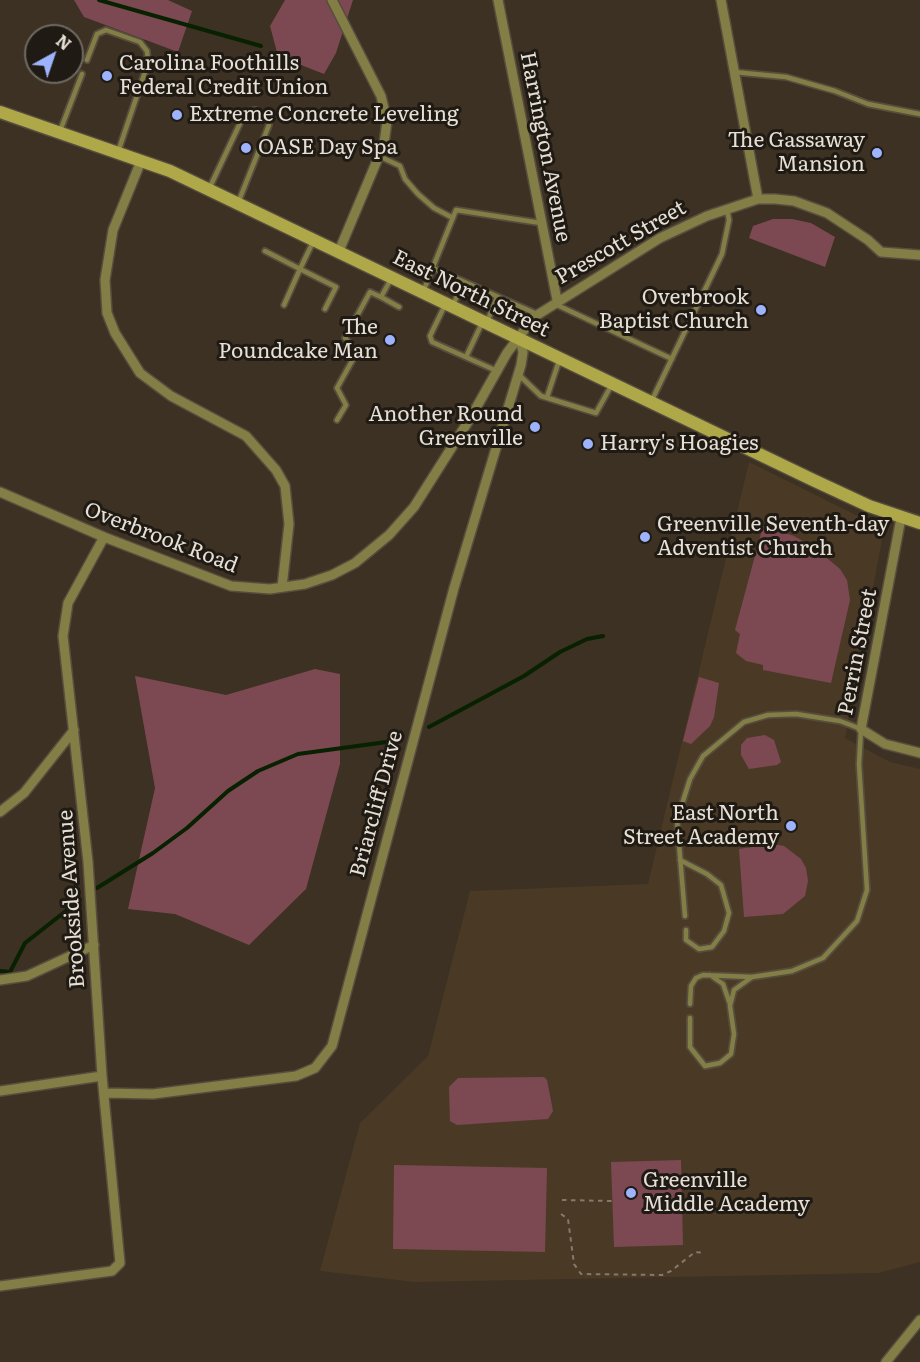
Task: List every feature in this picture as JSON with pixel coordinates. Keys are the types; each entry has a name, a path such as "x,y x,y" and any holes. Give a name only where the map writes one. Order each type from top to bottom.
{"main road":[{"name":"East North Street","path":"0,112 118,152 209,189 823,485 901,518 920,523"}],"street":[{"path":"332,0 386,109 386,133 379,156 339,251"},
{"name":"Harrington Avenue","path":"498,0 542,223 555,302"},
{"path":"721,0 758,200"},
{"path":"141,161 112,230 105,280 107,313 115,333 140,373 171,396 246,436 276,470 285,486 290,524 282,587"},
{"name":"Prescott Street","path":"520,339 526,327 538,314 660,238 727,209 758,200 794,201 810,206 850,227 880,252 920,255"},
{"name":"Overbrook Road","path":"0,492 104,537 231,586 248,589 305,584 332,575 355,563 389,535 425,490 497,371 520,339"},
{"name":"Briarcliff Drive","path":"104,1094 153,1094 264,1082 305,1073 325,1058 332,1046 457,577 518,374 523,352 520,339"},
{"name":"Perrin Street","path":"901,518 861,729 885,744 920,753"},
{"name":"Brookside Avenue","path":"0,1286 112,1271 118,1268 120,1263 102,1076 82,793 63,636 64,616 77,584 104,537"},
{"path":"0,812 24,793 74,730"},
{"path":"0,980 27,976 94,945"},
{"path":"0,1091 102,1076"},
{"path":"886,1362 894,1356 920,1320"}],"lane":[{"path":"87,60 97,34 106,30 140,42 147,51 148,63 118,152"},
{"path":"734,72 786,77 835,91 868,104 920,114"},
{"path":"60,132 78,84"},
{"path":"209,189 243,117 249,111 256,110 268,118 269,125 238,203"},
{"path":"379,156 400,166 405,179 418,194 434,208 453,218"},
{"path":"651,402 722,254 729,220 727,209"},
{"path":"423,292 456,210 542,223"},
{"path":"284,305 315,239"},
{"path":"265,251 336,287 325,309"},
{"path":"433,268 538,314"},
{"path":"381,297 393,277"},
{"path":"465,282 430,336 432,342 497,371"},
{"path":"337,420 346,405 337,388 357,352 345,338 370,292 399,307"},
{"path":"466,357 497,297"},
{"path":"555,302 672,359"},
{"path":"547,397 560,358"},
{"path":"518,374 541,396 596,412 612,383"},
{"path":"685,916 677,820 690,779 703,756 744,722 768,715 796,714 840,721 861,729 859,764 867,890 857,921 823,958 792,971 752,978 709,974 696,978 691,986 690,1004"},
{"path":"680,860 707,874 721,885 729,912 724,931 712,947 699,949 687,940 686,930"},
{"path":"690,1018 690,1047 705,1066 720,1063 731,1054 734,1034 730,1006 723,984 709,974"},
{"path":"730,1006 734,990 752,978"}],"path":[{"path":"562,1200 612,1201"},
{"path":"561,1214 568,1219 574,1264 581,1274 662,1275 671,1271 695,1252 705,1253"}],"shaded area":[{"path":"74,0 168,0 192,11 178,52 84,17"},
{"path":"285,0 353,0 336,53 324,74 278,56 270,26"},
{"path":"773,219 792,219 811,223 835,237 825,267 749,238 753,226"},
{"path":"749,462 884,529 845,738 890,762 920,769 920,1262 879,1273 415,1282 320,1271 360,1123 428,1056 470,891 648,884"},
{"path":"763,526 794,536 815,548 840,569 847,580 850,600 831,683 763,670 763,665 746,661 736,653 740,634 735,630"},
{"path":"315,669 340,674 340,764 306,889 249,945 175,914 128,909 155,788 135,676 226,695"},
{"path":"699,677 719,683 714,717 710,726 691,744 683,741"},
{"path":"765,735 774,740 781,762 777,765 749,769 741,755 741,745 747,738"},
{"path":"773,844 784,846 801,859 806,868 808,881 805,896 783,914 744,917 739,849"},
{"path":"544,1077 547,1080 553,1111 548,1119 457,1125 450,1121 449,1087 458,1078"},
{"path":"681,1160 683,1245 614,1247 611,1162"},
{"path":"394,1165 547,1168 545,1252 393,1249"}],"waterway":[{"path":"99,0 261,46"},
{"path":"429,727 524,676 560,652 587,639 603,636"},
{"path":"97,888 153,853 187,828 228,791 258,771 298,754 394,741"},
{"path":"0,971 10,972 25,943 80,900"}],"place":[{"name":"Carolina Foothills Federal Credit Union","path":"107,76"},
{"name":"Extreme Concrete Leveling","path":"177,115"},
{"name":"OASE Day Spa","path":"246,148"},
{"name":"The Gassaway Mansion","path":"877,153"},
{"name":"Overbrook Baptist Church","path":"761,310"},
{"name":"The Poundcake Man","path":"390,340"},
{"name":"Another Round Greenville","path":"535,427"},
{"name":"Harry's Hoagies","path":"588,444"},
{"name":"Greenville Seventh-day Adventist Church","path":"645,537"},
{"name":"East North Street Academy","path":"791,826"},
{"name":"Greenville Middle Academy","path":"631,1193"}]}
